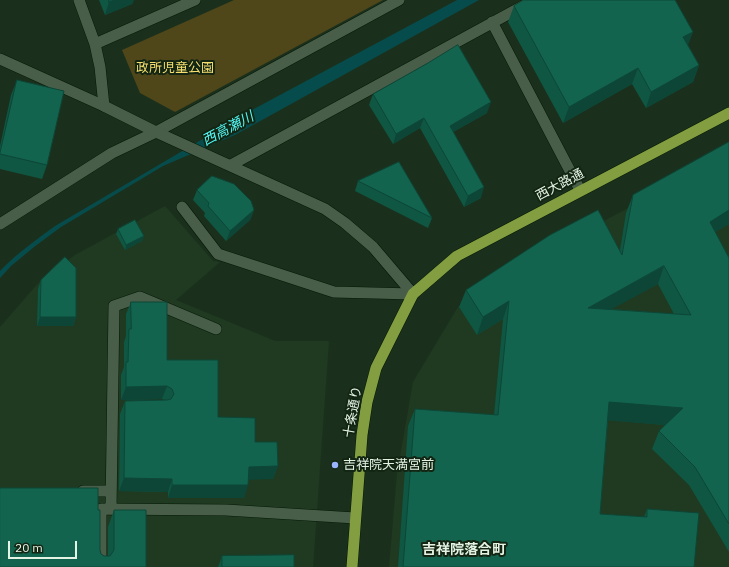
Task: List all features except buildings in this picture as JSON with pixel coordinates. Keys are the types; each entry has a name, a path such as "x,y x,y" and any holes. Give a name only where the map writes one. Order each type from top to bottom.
{"main road":[{"name":"西大路通","path":"413,294 457,256 729,112"},
{"name":"十条通り","path":"352,567 362,435 367,402 376,368 413,294"}],"street":[{"path":"79,0 95,44 100,67 104,106"},
{"path":"95,44 195,0"},
{"path":"0,224 112,153 161,134 399,0"},
{"path":"227,163 534,0"},
{"path":"492,22 580,190"},
{"path":"0,59 325,209 345,223 373,247 413,294"},
{"path":"182,207 218,254 334,292 413,294"},
{"path":"111,509 114,306 140,298 216,328"},
{"path":"112,407 126,407"},
{"path":"71,491 111,491"},
{"path":"101,567 101,509 226,510 355,518"}],"shaded area":[{"path":"729,155 729,567 389,567 397,474 413,382 458,307 545,252"},
{"path":"165,206 213,261 220,262 176,300 275,341 329,341 313,567 0,567 0,327 41,280 75,255"}],"green space":[{"name":"政所児童公園","path":"234,0 383,0 175,112 140,93 122,50"}],"water":[{"name":"西高瀬川","path":"457,0 479,0 235,135 163,166 61,227 11,266 0,278 0,271 6,265 26,247 55,226 252,110"}],"place":[{"name":"吉祥院天満宮前","path":"335,465"}],"district":[{"name":"吉祥院落合町","path":"464,550"}]}
